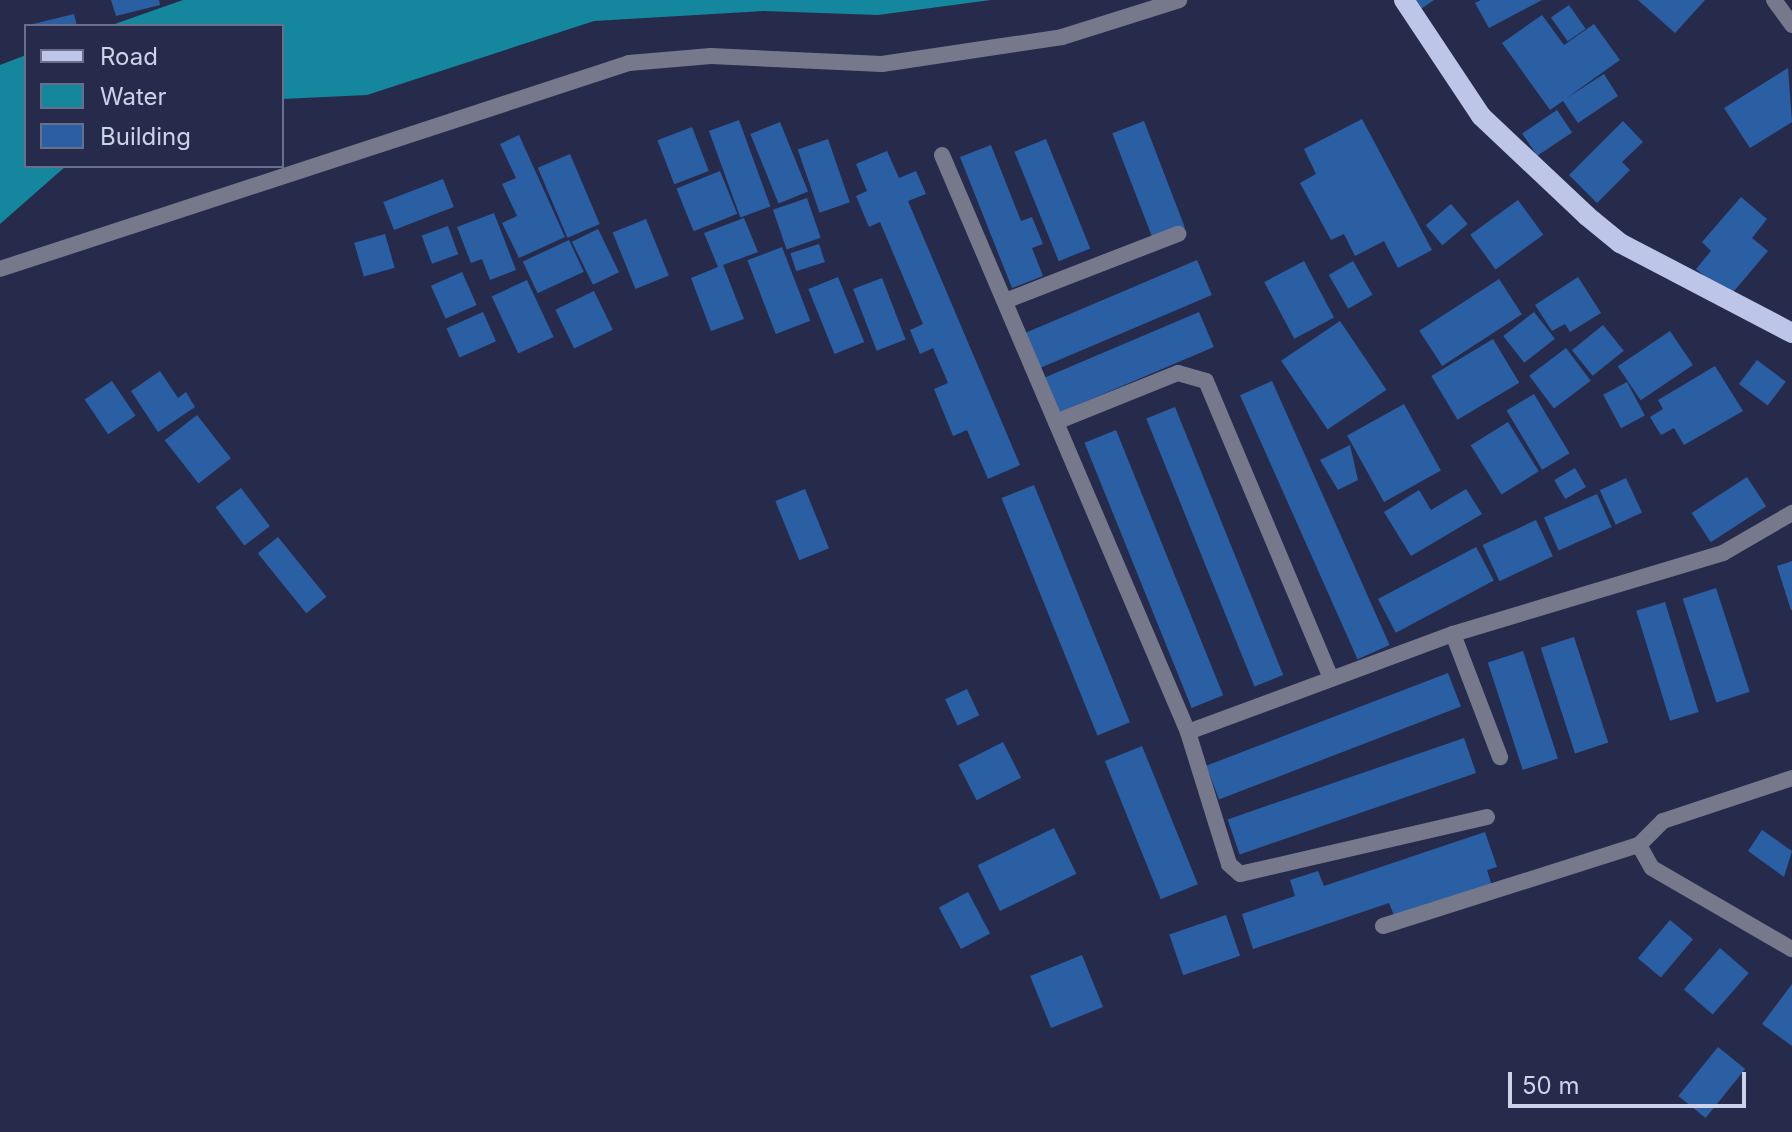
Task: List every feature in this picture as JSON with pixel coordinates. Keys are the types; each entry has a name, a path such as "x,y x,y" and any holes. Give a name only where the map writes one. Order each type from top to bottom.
{"main road":[{"path":"1404,0 1481,116 1587,216 1620,243 1792,333"}],"street":[{"path":"0,269 629,63 711,56 897,63 1062,37 1179,0"},
{"path":"1774,0 1792,25"},
{"path":"942,155 1188,732 1229,864 1240,874 1487,817"},
{"path":"1005,301 1178,234"},
{"path":"1056,422 1178,373 1206,381 1331,679"},
{"path":"1188,732 1453,634 1723,553 1792,513"},
{"path":"1453,634 1500,757"},
{"path":"1383,926 1639,845 1663,821 1792,778"},
{"path":"1639,845 1652,868 1792,949"}],"water":[{"path":"183,0 991,0 878,15 764,11 594,21 367,95 284,99 284,24 115,24"},
{"path":"24,56 24,168 64,168 0,224 0,65"}],"building":[{"path":"111,0 159,0 160,5 116,16"},
{"path":"1411,0 1434,0 1418,11"},
{"path":"1481,0 1542,0 1489,28 1475,3"},
{"path":"1638,0 1705,0 1675,33"},
{"path":"1569,5 1586,29 1568,41 1551,18"},
{"path":"74,14 76,24 33,24"},
{"path":"1542,15 1564,45 1594,24 1620,60 1565,99 1604,74 1618,96 1578,123 1563,101 1550,110 1502,43"},
{"path":"1788,68 1792,122 1750,148 1724,108"},
{"path":"1557,110 1572,132 1537,156 1522,133"},
{"path":"1362,119 1432,250 1398,268 1384,241 1355,256 1344,234 1331,240 1300,183 1316,174 1304,149"},
{"path":"739,120 770,206 740,217 709,131"},
{"path":"1144,121 1185,227 1153,240 1112,133"},
{"path":"1623,121 1643,142 1622,162 1630,170 1597,203 1569,175"},
{"path":"780,122 808,192 778,204 750,134"},
{"path":"692,127 709,171 674,184 657,140"},
{"path":"519,135 565,237 519,258 502,223 517,216 502,184 516,178 500,144"},
{"path":"828,139 850,202 820,213 798,149"},
{"path":"1046,139 1090,248 1059,261 1014,152"},
{"path":"991,145 1021,221 1032,217 1043,244 1032,248 1043,276 1012,288 960,157"},
{"path":"887,151 899,178 916,171 926,194 908,201 1020,465 988,479 967,430 953,436 934,389 948,383 933,348 920,354 910,330 923,324 880,222 869,227 856,196 867,191 856,164"},
{"path":"570,154 600,224 567,238 538,168"},
{"path":"720,171 737,214 694,231 676,189"},
{"path":"443,179 454,207 394,230 383,202"},
{"path":"1741,197 1767,219 1752,238 1768,251 1729,297 1696,269 1711,251 1702,242"},
{"path":"807,198 821,238 787,249 773,210"},
{"path":"1518,200 1543,235 1496,269 1470,235"},
{"path":"1451,204 1468,224 1442,245 1426,225"},
{"path":"494,213 516,270 490,280 482,259 471,263 457,227"},
{"path":"744,218 758,252 723,265 744,319 711,331 691,278 718,267 704,233"},
{"path":"646,219 669,276 635,289 613,232"},
{"path":"448,226 458,254 432,264 422,236"},
{"path":"598,229 619,272 593,285 572,242"},
{"path":"385,234 395,268 364,276 354,243"},
{"path":"569,240 584,272 538,293 523,262"},
{"path":"819,244 825,262 796,271 790,253"},
{"path":"782,247 810,321 776,334 747,260"},
{"path":"1197,260 1212,295 1039,368 1024,333"},
{"path":"1304,261 1334,318 1294,339 1264,282"},
{"path":"1353,261 1372,295 1348,309 1329,275"},
{"path":"462,272 477,305 446,319 431,286"},
{"path":"838,277 864,342 835,354 808,289"},
{"path":"1578,277 1601,313 1570,332 1565,324 1552,331 1535,305"},
{"path":"882,278 906,340 877,351 853,289"},
{"path":"1499,279 1522,314 1442,366 1419,331"},
{"path":"527,280 554,337 518,354 492,296"},
{"path":"594,291 613,330 574,348 555,310"},
{"path":"483,312 496,341 459,358 446,328"},
{"path":"1199,312 1214,347 1056,414 1041,379"},
{"path":"1534,312 1555,339 1524,363 1503,336"},
{"path":"1340,321 1386,390 1328,430 1281,361"},
{"path":"1603,325 1624,351 1593,376 1572,350"},
{"path":"1670,331 1693,365 1641,400 1618,366"},
{"path":"1493,339 1519,383 1458,420 1431,376"},
{"path":"1566,348 1591,381 1554,408 1529,376"},
{"path":"1757,360 1786,382 1768,406 1739,384"},
{"path":"1715,366 1743,411 1684,445 1674,428 1661,435 1650,417 1663,409 1658,400"},
{"path":"160,371 178,398 186,392 195,407 158,432 131,391"},
{"path":"112,381 135,416 108,434 85,399"},
{"path":"1272,381 1390,645 1358,659 1240,395"},
{"path":"1627,382 1645,416 1621,428 1603,395"},
{"path":"1534,394 1570,453 1542,470 1507,410"},
{"path":"1404,404 1441,470 1384,502 1347,436"},
{"path":"1175,407 1283,675 1255,687 1146,419"},
{"path":"197,415 231,458 199,484 165,440"},
{"path":"1508,422 1539,471 1501,495 1471,445"},
{"path":"1116,430 1223,695 1192,708 1084,443"},
{"path":"1350,445 1358,480 1338,490 1320,460"},
{"path":"1575,468 1586,487 1565,499 1554,480"},
{"path":"1747,477 1766,506 1711,542 1692,513"},
{"path":"1626,478 1642,512 1616,525 1600,490"},
{"path":"1034,485 1130,722 1097,735 1002,498"},
{"path":"241,488 270,526 244,546 215,507"},
{"path":"805,489 829,548 799,560 775,501"},
{"path":"1466,489 1482,514 1411,556 1384,512 1419,490 1431,510"},
{"path":"1597,494 1612,527 1559,550 1544,518"},
{"path":"1536,520 1553,556 1499,581 1483,545"},
{"path":"278,537 326,597 306,613 258,553"},
{"path":"1476,547 1494,581 1396,633 1378,599"},
{"path":"1792,561 1792,610 1791,610 1777,566"},
{"path":"1716,588 1750,692 1716,702 1683,599"},
{"path":"1665,602 1699,712 1670,721 1636,611"},
{"path":"1574,637 1608,743 1575,753 1541,648"},
{"path":"1523,651 1558,758 1523,770 1488,662"},
{"path":"1448,673 1461,707 1219,799 1206,766"},
{"path":"967,689 979,715 958,725 945,699"},
{"path":"1464,738 1476,773 1240,854 1228,819"},
{"path":"1003,742 1021,778 977,800 958,765"},
{"path":"1142,746 1198,884 1161,899 1105,761"},
{"path":"1054,828 1076,874 1000,911 978,865"},
{"path":"1762,830 1792,851 1784,877 1748,851"},
{"path":"1485,832 1497,867 1487,870 1492,886 1395,918 1389,903 1253,949 1242,914 1295,896 1290,880 1318,871 1324,886"},
{"path":"968,892 990,933 961,949 939,907"},
{"path":"1226,915 1240,956 1183,975 1169,935"},
{"path":"1670,920 1693,939 1661,978 1638,958"},
{"path":"1720,948 1749,973 1713,1014 1684,990"},
{"path":"1082,955 1103,1007 1051,1028 1030,976"},
{"path":"1792,984 1792,1046 1762,1024"},
{"path":"1718,1047 1745,1069 1706,1118 1678,1096"}]}
